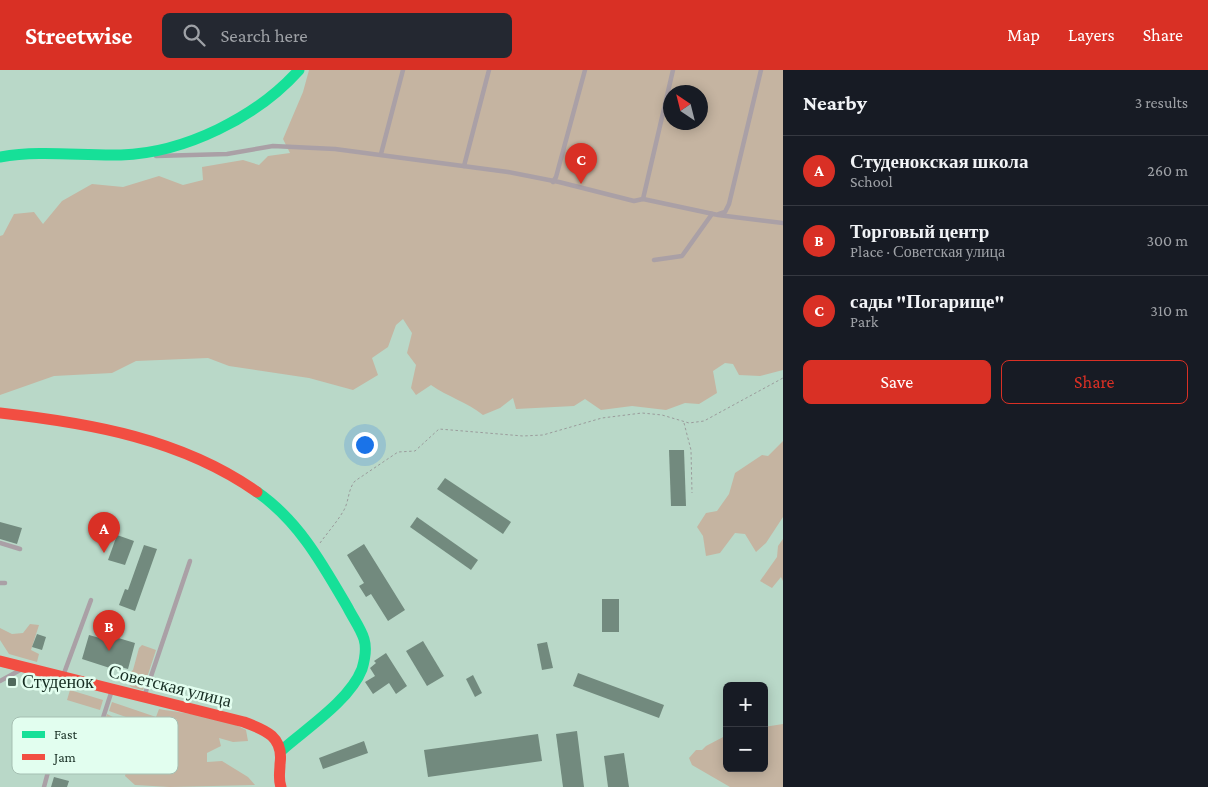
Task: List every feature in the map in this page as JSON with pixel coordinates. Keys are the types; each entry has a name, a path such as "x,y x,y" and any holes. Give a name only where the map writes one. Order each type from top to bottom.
{"street":[{"path":"0,157 34,153 137,154 157,150 202,136 242,115 291,81 299,70"},
{"path":"0,413 87,424 134,436 211,465 239,480 280,510 297,528 364,638 367,648 366,657 345,696 282,750 279,773 281,787"},
{"name":"Советская улица","path":"0,661 244,722 266,730 279,740 282,750"}],"lane":[{"path":"381,154 403,70"},
{"path":"464,166 488,70"},
{"path":"553,182 556,177 585,70"},
{"path":"643,199 672,70"},
{"path":"718,215 726,212 729,204 761,70"},
{"path":"137,154 154,156 227,154 273,146 291,145 381,154 553,182 622,199 634,201 643,199 712,214 783,223"},
{"path":"654,260 682,256 712,214"},
{"path":"0,542 20,549"},
{"path":"144,697 190,561"},
{"path":"62,677 91,600"},
{"path":"0,681 2,682 24,667"},
{"path":"103,717 112,689"},
{"path":"44,787 47,774"}],"path":[{"path":"316,557 321,542 343,512 349,498 351,485 398,452 415,451 440,429 523,436 543,434 624,413 662,415 689,423 704,421 783,378"},
{"path":"684,421 684,430 691,450 692,493"}],"shaded area":[{"path":"309,70 783,70 783,370 760,376 739,375 733,364 725,363 713,371 717,393 699,404 685,403 666,410 632,406 601,410 585,399 574,406 516,409 513,398 500,408 483,415 431,385 416,395 411,388 416,365 407,353 412,333 403,319 396,325 388,347 372,358 378,375 353,390 309,378 229,366 208,358 136,361 112,373 54,376 0,395 0,236 3,235 14,214 34,212 43,224 62,201 92,184 123,187 159,176 183,185 203,180 202,167 243,160 259,165 268,156 290,153 283,139 303,92"},
{"path":"783,441 783,517 766,543 756,552 745,534 735,533 720,553 706,556 703,536 697,527 706,513 717,511 729,494 735,473 762,455 768,456"},
{"path":"783,539 783,581 781,577 772,588 760,581 777,557 778,546"},
{"path":"30,624 39,625 31,650 39,654 37,662 9,654 0,640 0,628 12,634 23,633"},
{"path":"142,645 156,650 143,690 131,687 126,680 128,674 133,670 139,648"},
{"path":"70,690 103,700 100,710 67,700"},
{"path":"112,702 156,717 126,717 109,711"},
{"path":"159,709 215,719 246,730 248,741 233,742 219,738 221,746 207,753 207,762 222,761 248,777 255,785 170,787 135,785 125,776 126,774 178,774 178,717 156,717"},
{"path":"783,724 783,787 730,787 692,765 689,758 696,750 702,750 723,737 723,772 768,772 768,726"}],"building":[{"path":"669,450 684,450 686,506 671,506"},
{"path":"445,478 511,522 503,534 437,489"},
{"path":"417,517 478,560 471,570 410,527"},
{"path":"0,522 22,528 17,544 0,539"},
{"path":"117,535 134,541 125,565 108,560"},
{"path":"364,544 405,610 388,621 371,594 366,597 359,586 364,583 347,555"},
{"path":"144,545 157,549 135,611 119,605 125,589 128,590"},
{"path":"602,599 619,599 619,632 602,632"},
{"path":"37,634 46,637 42,650 32,647"},
{"path":"89,635 114,642 115,637 135,643 128,669 117,666 116,670 82,659"},
{"path":"423,641 444,676 427,686 406,651"},
{"path":"547,642 553,668 542,670 537,644"},
{"path":"386,653 407,686 396,694 389,683 373,694 365,682 375,676 370,668 376,663 374,661"},
{"path":"578,673 664,705 659,718 573,686"},
{"path":"473,675 482,693 475,697 466,679"},
{"path":"577,731 584,787 563,787 556,734"},
{"path":"538,734 542,761 428,777 424,750"},
{"path":"364,741 368,753 323,769 319,758"},
{"path":"624,753 629,787 608,787 604,756"},
{"path":"54,777 69,781 67,787 51,787"}],"traffic: fast":[{"path":"0,157 45,154 121,155 145,153 170,147 194,140 241,117 282,87 299,70"},
{"path":"257,492 285,516 309,545 359,627 365,646 365,658 362,669 348,692 327,713 282,750"}],"traffic: jam":[{"path":"0,413 68,422 134,436 198,459 228,474 257,492"},
{"path":"0,661 244,722 259,728 272,736 279,747 281,755 279,778 281,787"}],"place":[{"name":"сады \"Погарище\"","path":"581,184"},
{"name":"Студенокская школа","path":"104,553"},
{"name":"Торговый центр","path":"109,651"},
{"name":"Студенок","path":"12,682"}]}
